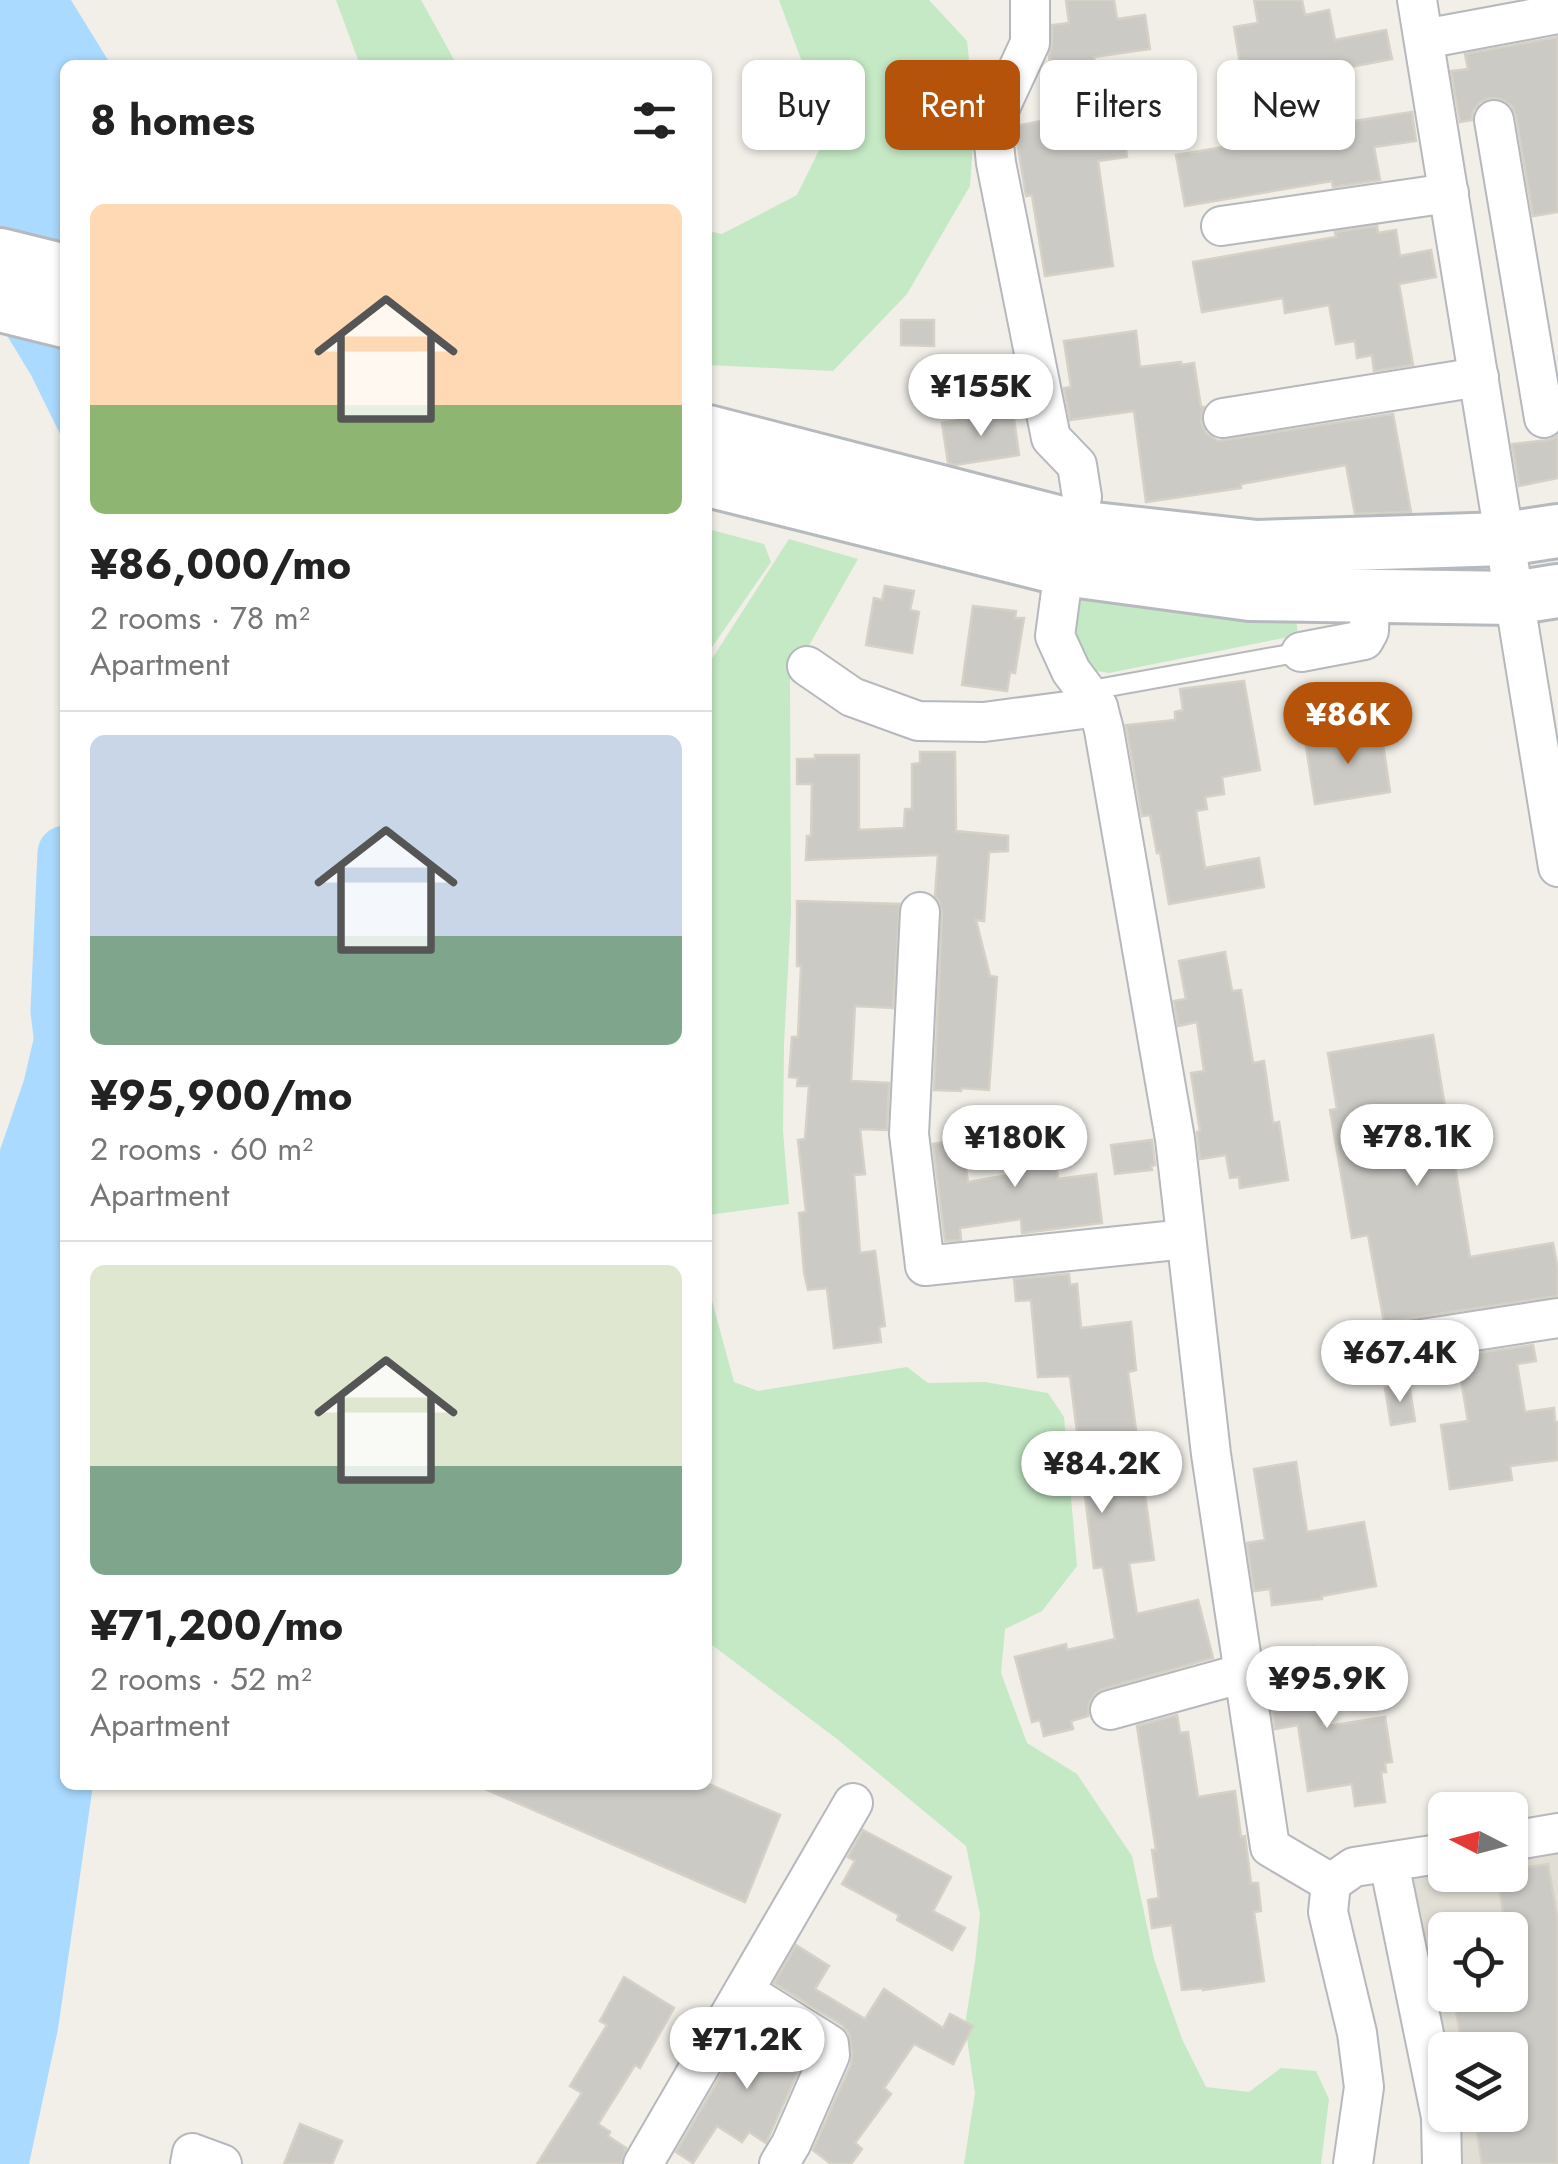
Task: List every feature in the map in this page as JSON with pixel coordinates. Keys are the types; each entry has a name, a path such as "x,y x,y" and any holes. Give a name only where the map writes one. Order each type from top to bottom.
{"street":[{"path":"1030,0 1030,43 992,126 996,163 1052,438 1077,466 1082,497 1055,636 1071,671 1092,699 1104,730 1174,1139 1211,1454 1270,1846 1331,1883"},
{"path":"1418,0 1505,538 1536,594 1558,868"},
{"path":"1424,38 1558,14"},
{"path":"1494,120 1544,418"},
{"path":"1222,226 1449,193"},
{"path":"0,255 60,270"},
{"path":"1462,270 1518,260"},
{"path":"0,305 60,320"},
{"path":"1224,418 1479,377"},
{"path":"712,433 1070,548 1250,594 1536,594"},
{"path":"712,481 1070,548 1505,538 1558,531"},
{"path":"1301,652 1364,640 1369,632 1370,596"},
{"path":"807,666 852,696 918,720 984,722 1092,699"},
{"path":"920,912 909,1134 925,1266 1186,1239"},
{"path":"1383,1345 1558,1318"},
{"path":"1110,1710 1244,1674"},
{"path":"643,2164 853,1803"},
{"path":"1528,1838 1558,1833"},
{"path":"1353,2164 1364,2087 1357,2032 1328,1912 1331,1883 1354,1866 1428,1856"},
{"path":"1389,1863 1441,2118 1442,2164"},
{"path":"744,1992 829,2044 830,2055 779,2164"},
{"path":"190,2164 192,2153 222,2164"}],"lane":[{"path":"1092,699 1301,652"}],"shaded area":[{"path":"1558,1848 1558,2164 1450,2164 1449,2132 1528,2132 1528,2032 1440,2032 1434,2012 1528,2012 1528,1912 1428,1912 1428,1989 1401,1893 1413,1870 1428,1868 1428,1892 1528,1892 1528,1852"}],"green space":[{"path":"336,0 421,0 454,60 358,60"},
{"path":"779,0 929,0 967,41 969,60 885,60 885,150 972,150 970,186 907,294 833,371 712,365 712,232 722,234 797,195 819,150 865,150 865,60 801,60"},
{"path":"712,530 764,544 771,562 712,647"},
{"path":"789,539 858,559 790,679 791,912 783,1131 789,1204 712,1214 712,659"},
{"path":"1095,594 1296,619 1298,635 1109,673 1092,670 1074,634 1076,598"},
{"path":"712,1301 734,1382 758,1391 907,1367 928,1383 985,1382 1048,1393 1064,1417 1077,1566 1042,1611 1005,1629 1001,1673 1027,1743 1077,1774 1132,1856 1154,1959 1182,2039 1206,2087 1249,2092 1281,2068 1316,2071 1329,2099 1321,2164 964,2164 975,2093 965,2025 980,1914 966,1846 837,1739 712,1645"}],"water":[{"path":"0,0 71,0 108,60 60,60 60,434 0,324"},
{"path":"60,926 60,1790 92,1790 58,2029 29,2164 0,2164 0,1150 24,1080"}],"building":[{"path":"1066,0 1114,0 1117,19 1145,15 1150,49 1094,57 1094,60 1050,60 1052,25 1069,23"},
{"path":"1254,0 1302,0 1305,15 1329,10 1335,40 1386,30 1392,59 1355,66 1355,60 1239,60 1234,27 1258,23"},
{"path":"1558,37 1558,212 1533,216 1512,106 1489,98 1479,103 1472,120 1460,122 1451,71 1468,69 1465,54"},
{"path":"1412,112 1416,141 1374,147 1380,180 1333,187 1332,181 1185,206 1176,155 1217,148 1355,150 1355,121"},
{"path":"1040,121 1040,150 1126,150 1127,157 1098,161 1113,266 1045,276 1032,195 1026,196 1018,150 1020,125"},
{"path":"1377,226 1378,233 1396,230 1400,256 1431,250 1436,277 1399,284 1413,365 1374,371 1372,355 1357,358 1355,341 1336,344 1329,305 1285,313 1283,298 1202,312 1193,262"},
{"path":"901,320 934,320 934,346 901,345"},
{"path":"1136,331 1140,367 1194,363 1204,407 1201,422 1206,433 1218,441 1393,414 1411,512 1355,514 1346,465 1241,484 1241,488 1146,502 1134,411 1070,420 1064,388 1071,387 1064,341"},
{"path":"1013,412 1019,455 948,463 942,423"},
{"path":"1558,436 1558,478 1519,486 1512,444"},
{"path":"885,586 914,591 910,610 919,612 912,653 866,645 874,598 882,600"},
{"path":"973,606 1016,611 1015,618 1024,618 1015,673 1010,672 1007,691 962,685"},
{"path":"1244,681 1260,770 1222,777 1224,794 1205,797 1207,809 1196,811 1205,868 1259,858 1264,887 1169,904 1150,815 1142,816 1126,725 1175,720 1175,712 1183,710 1180,689"},
{"path":"1381,730 1390,792 1315,804 1306,746 1319,744 1318,739"},
{"path":"920,752 955,752 956,831 1008,836 1008,851 989,852 984,921 976,920 990,976 997,977 989,1090 934,1090 942,913 935,896 938,855 806,860 807,836 811,836 812,784 797,784 797,759 859,755 859,830 904,828 905,809 912,809 912,764 920,763"},
{"path":"797,901 900,904 893,1008 855,1006 851,1081 889,1083 887,1130 860,1129 865,1174 854,1175 860,1253 875,1251 885,1326 879,1327 881,1342 834,1348 827,1288 808,1290 804,1272 799,1213 806,1212 798,1140 805,1139 809,1086 797,1086 798,1078 789,1077 792,1037 798,1037 801,966 797,966"},
{"path":"1225,952 1232,991 1241,990 1253,1063 1264,1061 1273,1123 1279,1122 1288,1180 1240,1188 1239,1177 1230,1178 1226,1155 1200,1159 1191,1073 1204,1071 1197,1022 1178,1026 1174,1001 1186,999 1179,961"},
{"path":"1433,1035 1470,1257 1553,1243 1558,1296 1384,1322 1368,1235 1352,1238 1330,1110 1337,1109 1328,1053"},
{"path":"1051,1125 1058,1179 1096,1174 1102,1223 1022,1233 1021,1219 960,1228 961,1240 945,1241 933,1144 961,1139 968,1182 1015,1174 1013,1131"},
{"path":"1152,1140 1152,1170 1115,1174 1111,1145"},
{"path":"1069,1274 1070,1285 1077,1284 1081,1328 1131,1322 1136,1370 1128,1372 1154,1560 1129,1563 1137,1614 1198,1600 1213,1658 1103,1689 1089,1703 1088,1716 1071,1721 1073,1729 1044,1736 1040,1720 1032,1722 1015,1657 1066,1644 1067,1650 1115,1639 1103,1567 1094,1568 1070,1376 1038,1377 1031,1300 1016,1301 1014,1279"},
{"path":"1533,1345 1536,1361 1517,1364 1525,1412 1554,1408 1558,1460 1510,1466 1512,1480 1450,1489 1441,1425 1468,1421 1457,1356"},
{"path":"1409,1384 1415,1421 1391,1425 1385,1388"},
{"path":"1296,1462 1307,1532 1364,1522 1376,1586 1322,1599 1272,1605 1270,1589 1254,1591 1247,1543 1265,1540 1254,1469"},
{"path":"1313,1647 1322,1727 1385,1717 1392,1762 1385,1763 1386,1772 1381,1772 1385,1802 1355,1806 1352,1784 1308,1791 1298,1725 1275,1729 1264,1653"},
{"path":"1177,1715 1180,1733 1188,1732 1198,1797 1235,1791 1251,1883 1258,1883 1261,1911 1254,1912 1264,1981 1182,1990 1172,1925 1152,1928 1148,1900 1159,1898 1152,1850 1156,1850 1137,1726"},
{"path":"712,1785 780,1815 745,1902 487,1790 712,1790"},
{"path":"863,1830 951,1877 933,1911 965,1928 952,1950 842,1884 855,1861 848,1857"},
{"path":"1548,1864 1558,1922 1558,2164 1482,2164 1477,2132 1528,2132 1528,2032 1460,2032 1456,2012 1528,2012 1528,1912 1503,1912 1500,1892 1528,1892 1528,1867"},
{"path":"796,1945 829,1966 815,1989 865,2019 884,1989 943,2028 950,2014 973,2026 953,2064 914,2044 884,2088 891,2094 855,2143 862,2149 851,2164 831,2164 813,2150 851,2064 852,2053 849,2033 842,2025 774,1983"},
{"path":"624,1977 674,2008 640,2068 635,2065 598,2124 626,2148 621,2164 537,2164 582,2093 570,2086 607,2025 600,2021"},
{"path":"752,2022 805,2056 766,2143 749,2132 742,2142 717,2126 693,2163 676,2152"},
{"path":"300,2124 342,2141 332,2164 284,2164"}],"waterway":[{"path":"60,966 60,1027"}]}
